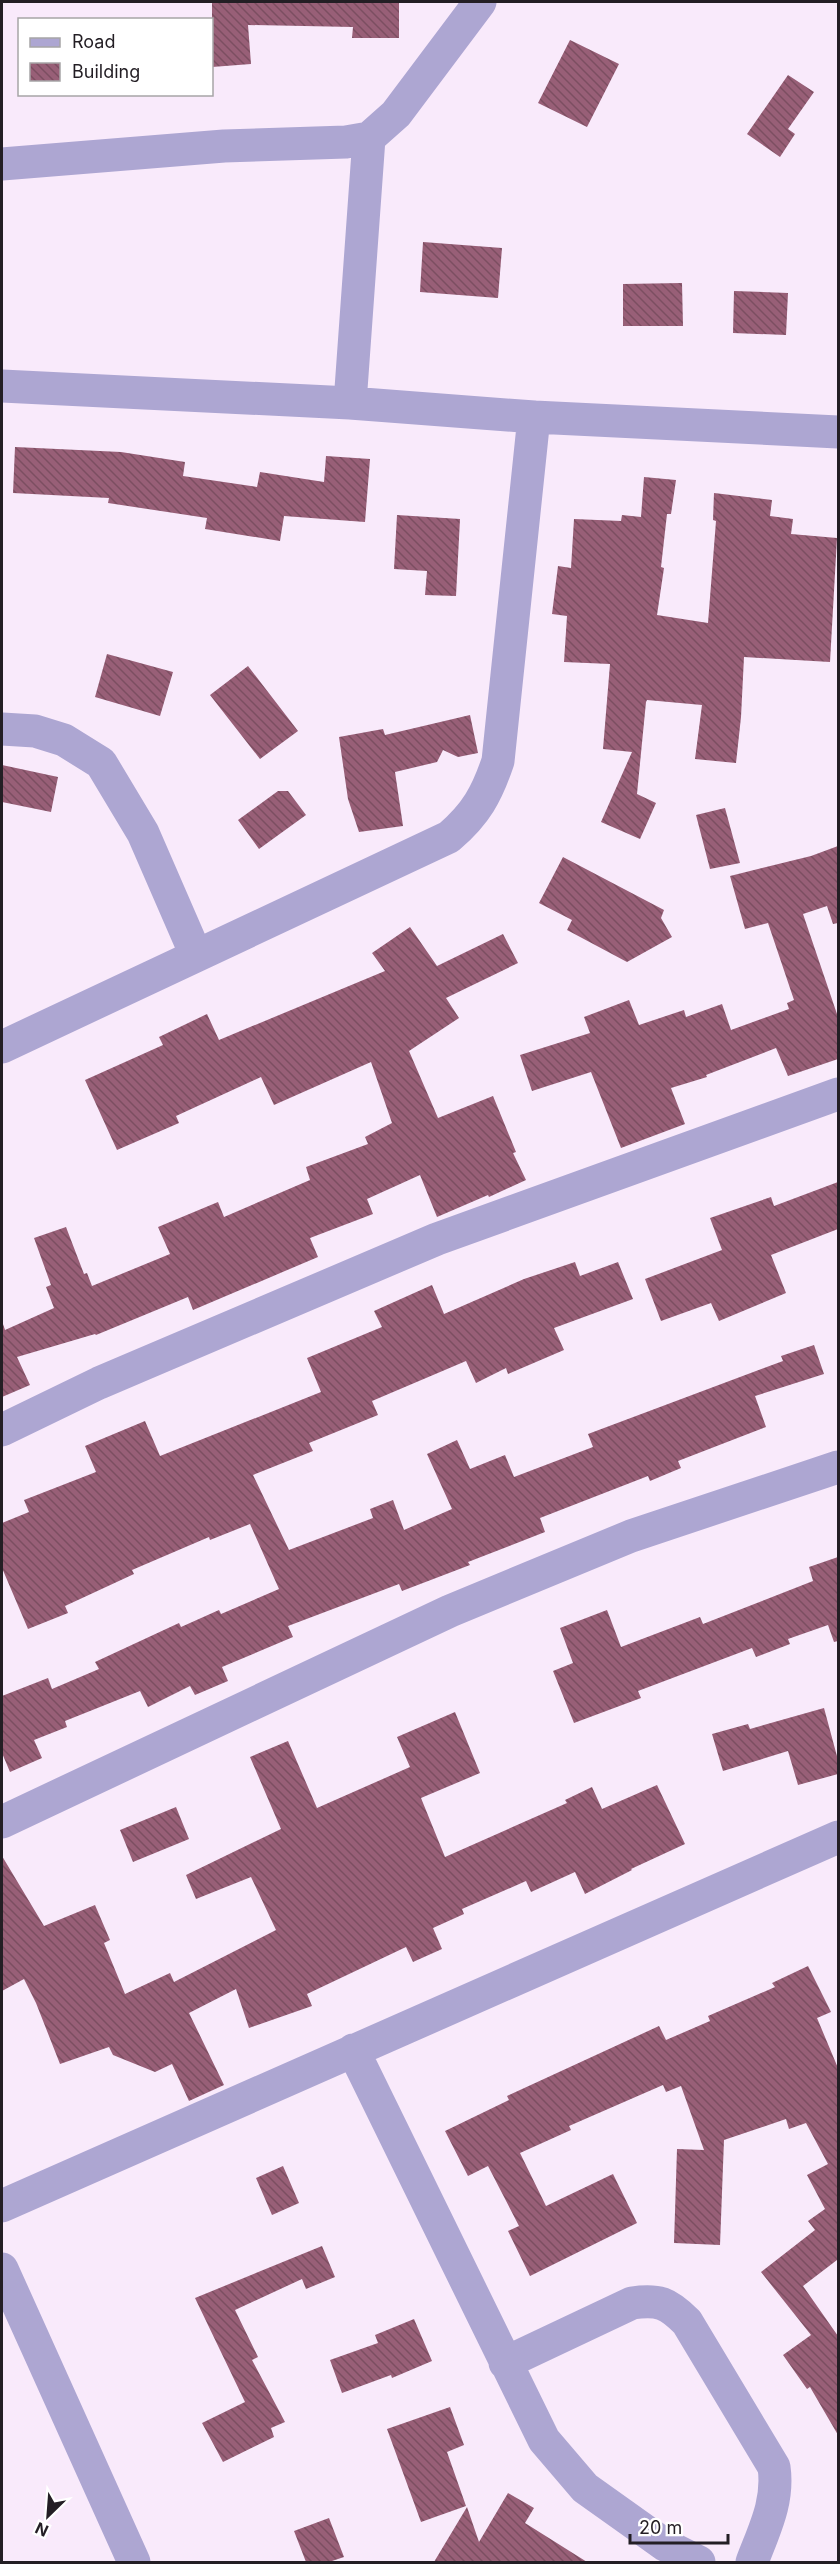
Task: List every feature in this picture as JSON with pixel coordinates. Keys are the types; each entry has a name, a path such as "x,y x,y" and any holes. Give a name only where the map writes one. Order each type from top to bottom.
{"street":[{"path":"2,164 224,146 346,142 369,138 396,114 480,2"},
{"path":"350,403 369,138"},
{"path":"2,386 350,403 534,417 838,432"},
{"path":"2,1047 449,837 469,820 488,790 498,761 534,417"},
{"path":"2,729 35,731 64,740 101,763 143,833 196,955"},
{"path":"2,1430 99,1383 437,1239 838,1094"},
{"path":"2,1822 450,1611 631,1536 838,1467"},
{"path":"2,2206 353,2050 836,1842"},
{"path":"353,2050 544,2440 585,2488 665,2545 699,2562"},
{"path":"2,2269 134,2562"},
{"path":"505,2363 632,2302 651,2300 672,2306 687,2322 774,2467 777,2485 772,2508 752,2562"}],"building":[{"path":"212,2 399,2 399,38 352,38 353,27 248,25 251,64 213,67"},
{"path":"570,40 619,64 587,127 538,103"},
{"path":"788,75 814,92 788,129 795,134 780,157 747,134"},
{"path":"423,242 502,248 498,298 420,292"},
{"path":"682,283 683,326 623,326 623,284"},
{"path":"734,291 788,293 786,335 733,333"},
{"path":"15,447 121,452 185,462 183,476 257,487 260,472 324,482 326,456 370,459 365,522 284,516 280,541 205,529 207,518 108,503 109,498 13,493"},
{"path":"644,477 676,480 671,514 667,514 661,567 664,568 657,615 708,623 716,521 713,520 714,493 772,500 770,516 793,519 791,534 837,538 830,662 744,657 736,763 695,759 702,705 647,700 637,794 656,803 640,839 601,822 632,752 603,749 610,664 564,662 567,616 552,614 558,566 571,568 574,519 621,521 622,515 641,517"},
{"path":"397,515 460,519 456,596 425,595 427,571 394,569"},
{"path":"107,654 173,672 160,716 95,697"},
{"path":"248,666 298,731 260,759 210,695"},
{"path":"470,715 478,753 458,757 443,750 437,762 395,772 403,826 359,832 348,799 339,737 383,729 385,735"},
{"path":"2,765 58,777 51,812 2,802"},
{"path":"278,791 288,791 306,815 259,849 238,820"},
{"path":"725,808 740,863 710,869 696,815"},
{"path":"838,846 838,923 833,924 827,906 803,914 838,1017 838,1059 788,1076 776,1048 706,1075 707,1077 671,1088 685,1124 621,1148 591,1072 532,1091 520,1055 590,1033 584,1017 629,1000 639,1025 684,1010 686,1017 722,1004 731,1030 789,1009 787,1003 794,1000 768,923 745,929 730,876 811,856"},
{"path":"563,857 664,910 661,918 672,937 627,962 567,930 572,920 539,903"},
{"path":"410,927 437,966 503,934 518,963 446,998 459,1018 409,1051 438,1118 493,1096 516,1152 513,1153 526,1180 437,1217 420,1175 367,1199 373,1214 310,1238 318,1257 193,1310 188,1297 96,1335 17,1357 30,1385 2,1397 2,1321 5,1330 54,1308 46,1287 51,1285 34,1238 66,1227 84,1274 87,1273 92,1286 170,1254 158,1227 218,1202 224,1217 310,1180 306,1167 368,1144 365,1137 392,1123 371,1062 274,1105 261,1077 176,1116 179,1123 117,1150 85,1080 163,1045 159,1037 207,1014 219,1040 385,971 372,953"},
{"path":"838,1182 838,1229 771,1255 786,1293 719,1321 711,1303 661,1321 645,1279 722,1250 710,1218 771,1197 774,1206"},
{"path":"575,1262 580,1276 618,1262 633,1299 554,1328 564,1350 508,1374 506,1368 476,1383 466,1361 372,1401 378,1415 309,1443 313,1451 253,1475 289,1550 373,1518 370,1509 393,1500 404,1530 452,1509 427,1454 457,1440 470,1469 505,1455 514,1477 593,1447 588,1434 783,1361 781,1356 814,1345 824,1374 755,1396 766,1427 678,1461 681,1468 650,1481 648,1476 540,1518 545,1532 468,1562 470,1565 402,1591 399,1584 288,1626 293,1637 222,1667 228,1681 195,1695 190,1686 148,1707 140,1691 65,1721 67,1727 34,1740 42,1758 10,1772 2,1753 2,1696 48,1678 52,1689 99,1669 95,1662 179,1623 181,1627 219,1610 221,1614 279,1589 250,1524 210,1540 209,1537 132,1570 134,1574 65,1606 68,1613 28,1629 2,1568 2,1523 29,1512 24,1500 96,1472 85,1446 145,1421 160,1456 321,1392 307,1358 382,1327 374,1311 432,1285 444,1314 524,1279"},
{"path":"838,1557 838,1641 834,1642 828,1625 788,1639 790,1644 756,1657 752,1648 638,1691 641,1698 574,1723 553,1671 573,1663 560,1628 607,1610 621,1647 700,1617 703,1624 813,1581 809,1567"},
{"path":"824,1708 838,1760 838,1774 798,1785 788,1751 723,1771 712,1734 748,1724 750,1729"},
{"path":"455,1712 480,1773 421,1798 445,1857 567,1803 565,1800 592,1787 602,1809 657,1785 685,1844 585,1894 575,1872 531,1892 526,1881 462,1909 464,1914 433,1928 442,1949 413,1962 406,1947 307,1994 312,2006 249,2028 236,1989 189,2013 224,2085 189,2101 172,2064 155,2072 113,2055 109,2047 60,2064 24,1979 2,1991 2,1856 44,1926 95,1905 110,1940 104,1943 125,1994 170,1973 174,1982 276,1930 251,1877 196,1899 186,1875 281,1829 250,1757 288,1741 317,1808 410,1767 397,1737"},
{"path":"176,1807 189,1839 133,1862 120,1830"},
{"path":"808,1966 831,2012 817,2018 838,2068 838,2263 837,2260 803,2286 838,2336 838,2435 810,2387 807,2389 783,2355 811,2335 761,2272 815,2230 808,2221 825,2209 807,2175 828,2164 806,2123 789,2129 786,2119 724,2140 720,2245 674,2243 677,2149 704,2150 681,2086 666,2092 663,2085 569,2126 571,2130 520,2153 546,2206 613,2174 637,2223 530,2276 508,2231 519,2226 488,2166 468,2176 445,2131 509,2100 507,2096 659,2026 666,2040 710,2021 708,2016 775,1987 772,1983"},
{"path":"283,2166 299,2203 272,2215 256,2178"},
{"path":"322,2246 335,2277 306,2289 302,2279 235,2310 258,2357 252,2360 285,2422 271,2428 274,2437 223,2462 202,2423 245,2402 195,2298"},
{"path":"414,2319 432,2361 392,2378 391,2375 342,2393 330,2360 378,2343 375,2335"},
{"path":"450,2407 464,2445 447,2452 466,2506 421,2522 387,2429"},
{"path":"508,2493 534,2508 525,2523 587,2562 434,2562 467,2507 479,2542"},
{"path":"329,2518 344,2557 329,2562 306,2562 294,2531"}]}
